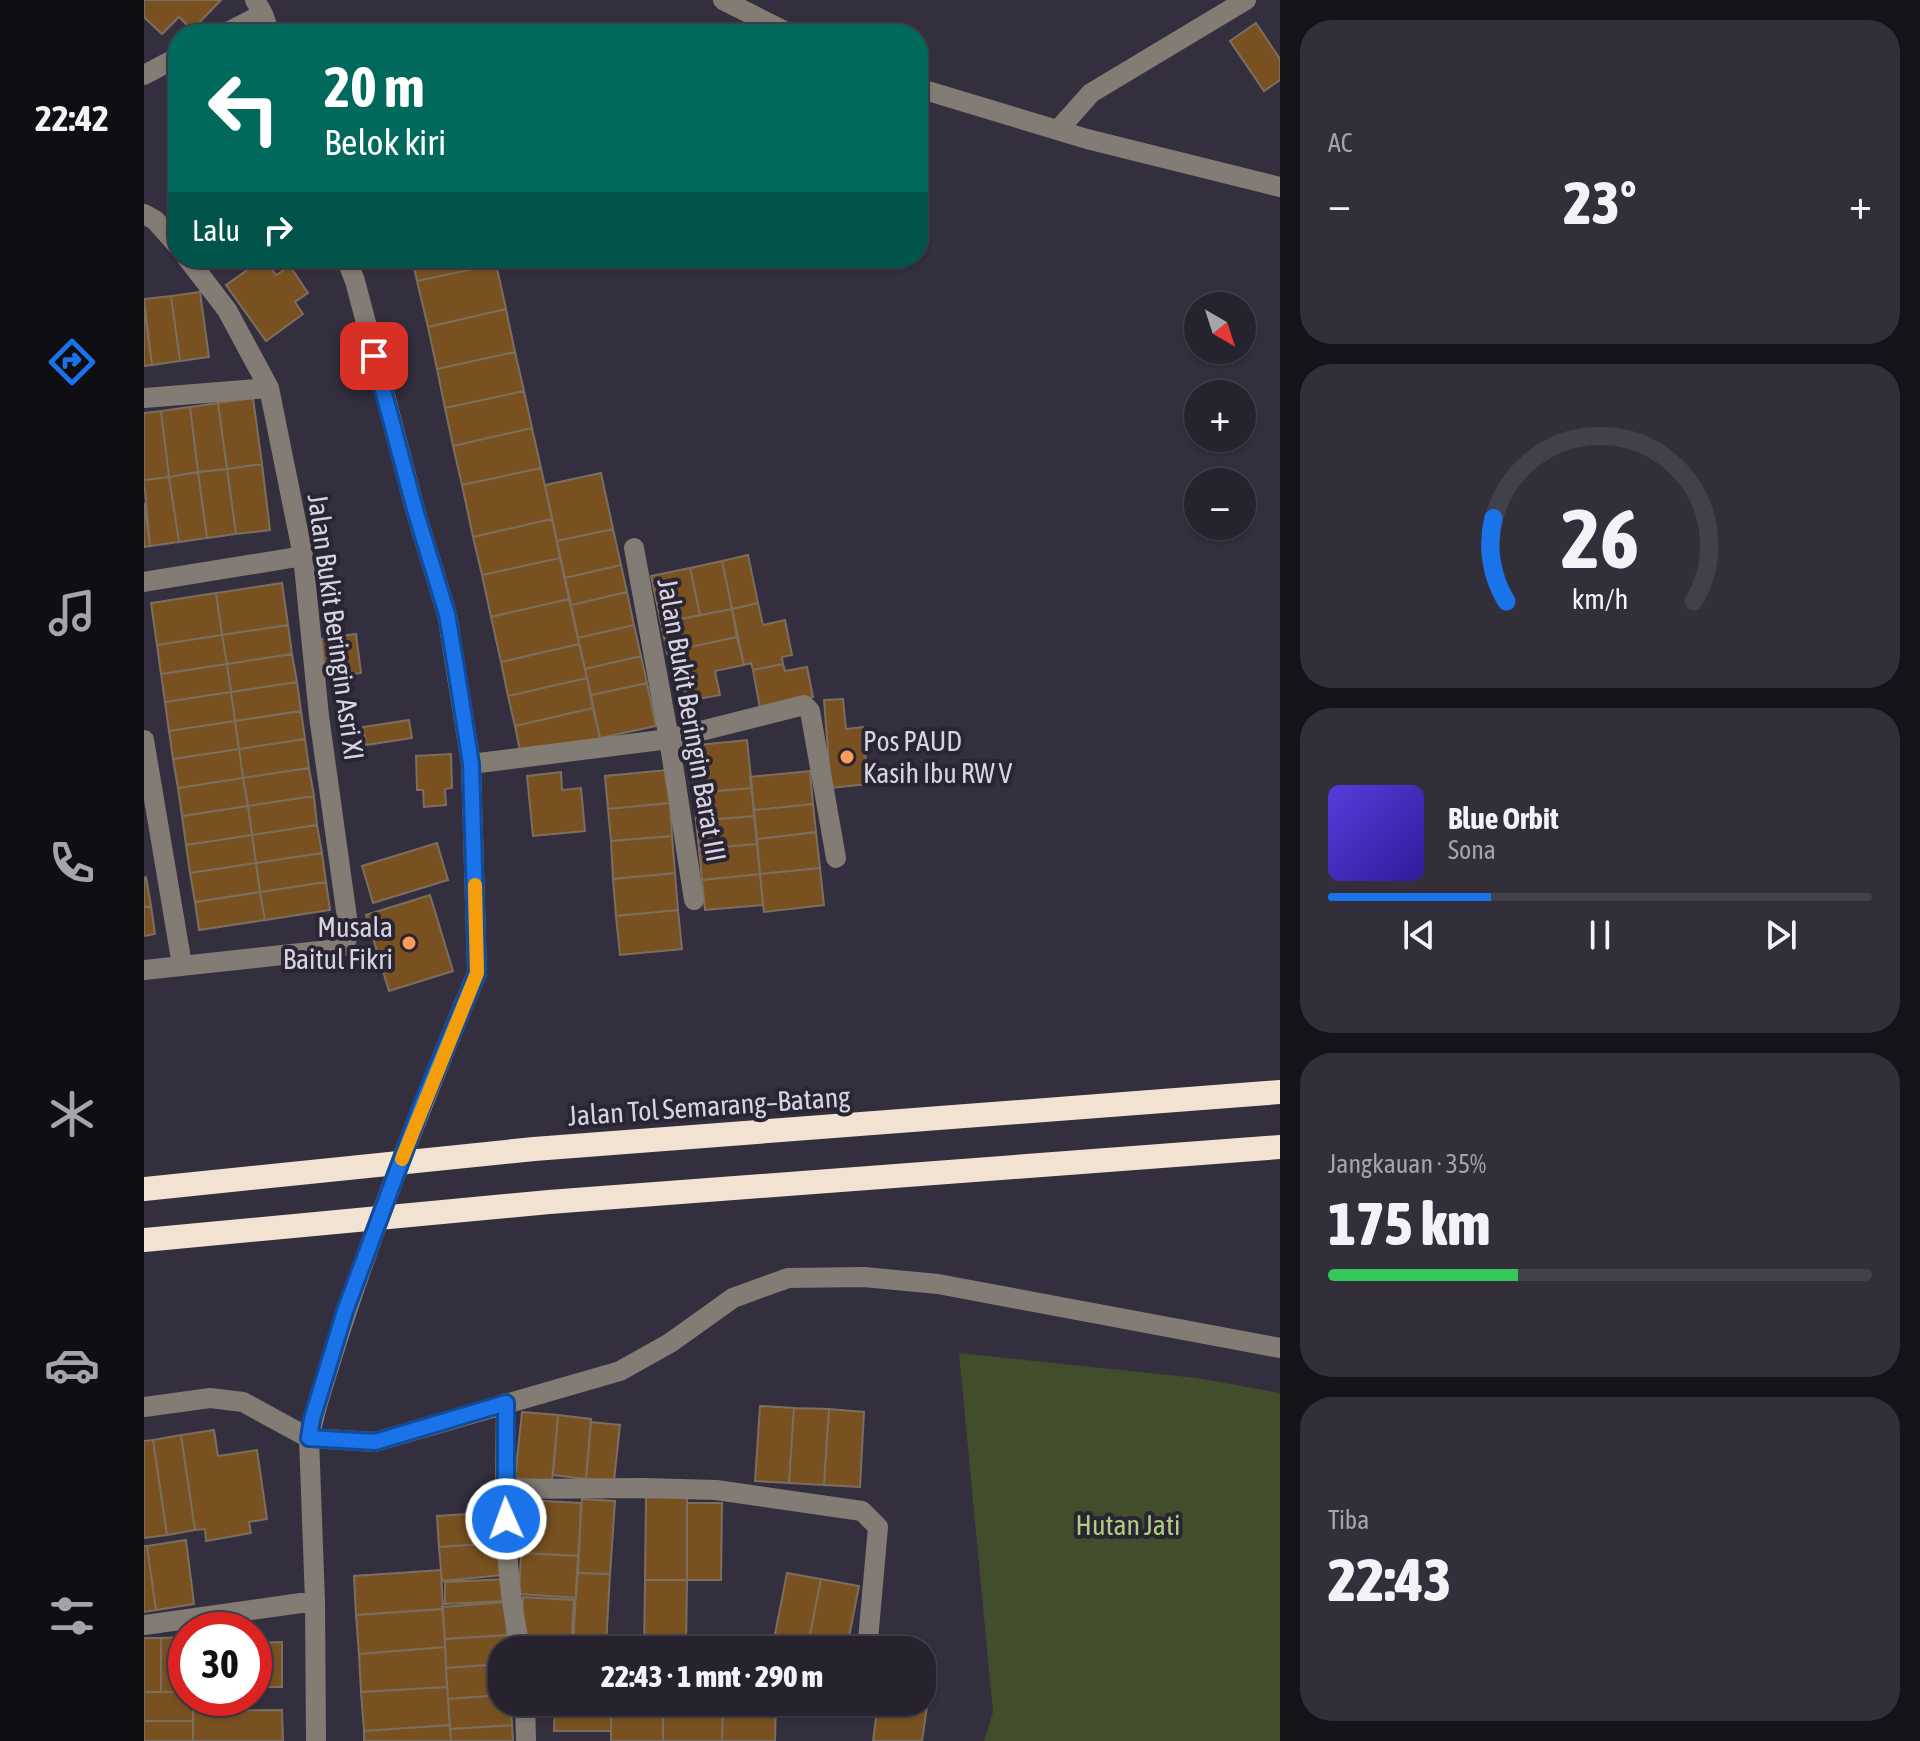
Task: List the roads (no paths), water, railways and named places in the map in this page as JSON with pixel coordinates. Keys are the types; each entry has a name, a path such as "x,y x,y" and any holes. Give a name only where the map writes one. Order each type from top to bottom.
{"highway":[{"name":"Jalan Tol Semarang–Batang","path":"144,1189 550,1148 1280,1092"},
{"path":"144,1240 549,1202 1280,1147"}],"street":[{"path":"723,0 770,24"},
{"path":"1058,130 1091,93 1246,0"},
{"path":"237,24 259,7"},
{"path":"144,75 168,62"},
{"path":"928,91 1058,130 1280,187"},
{"path":"144,214 155,220 168,234"},
{"name":"Jalan Bukit Beringin Asri XI","path":"182,965 338,949 345,944 349,932 319,716 303,556 269,388 227,310 195,268"},
{"path":"316,1741 309,1438 351,1296 423,1102 477,973 471,764 447,614 416,513 350,268"},
{"path":"144,398 269,388"},
{"name":"Jalan Bukit Beringin Barat III","path":"634,548 669,739 694,900"},
{"path":"144,582 303,556"},
{"path":"471,764 669,739 804,705 808,708 836,858"},
{"path":"144,740 182,965 144,970"},
{"path":"144,1407 210,1398 243,1402 309,1438 375,1442 620,1371 670,1343 733,1298 788,1278 864,1277 938,1284 1280,1348"},
{"path":"506,1403 505,1489 511,1607 518,1636"},
{"path":"505,1489 716,1490 862,1511 878,1527 868,1636"},
{"path":"144,1625 315,1601"},
{"path":"525,1716 526,1741"}],"place":[{"name":"Pos PAUD Kasih Ibu RW V","path":"847,757"},
{"name":"Musala Baitul Fikri","path":"409,943"}],"park label":[{"name":"Hutan Jati","path":"1128,1525"}]}
